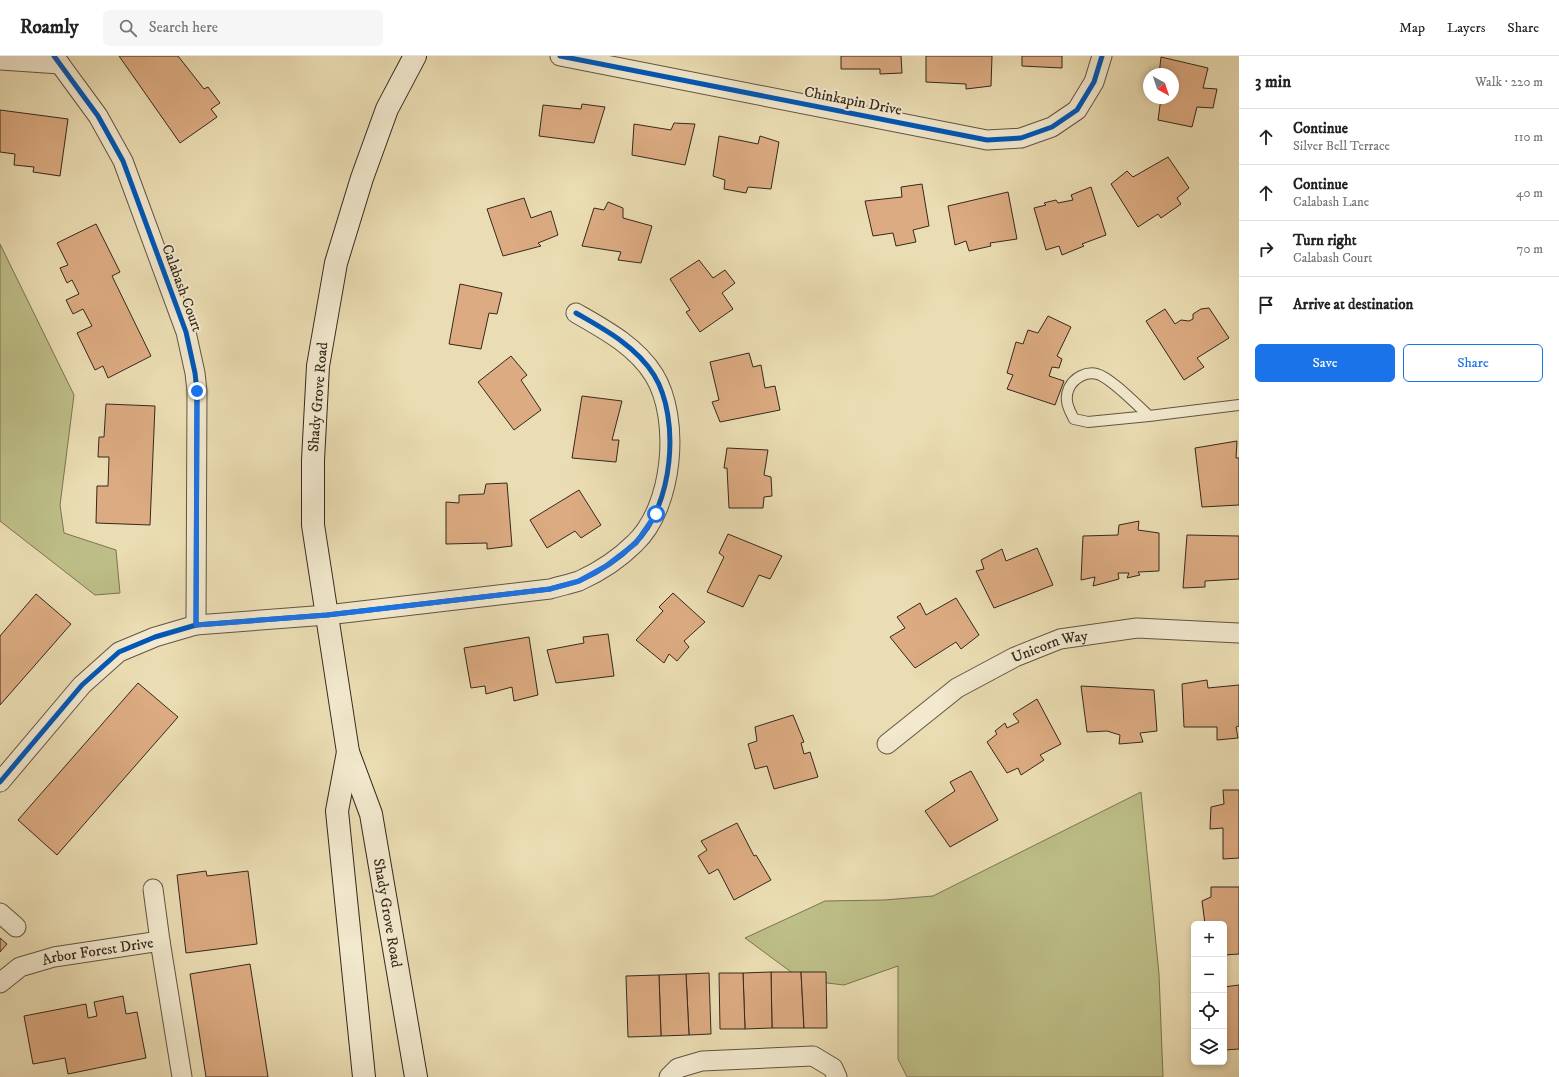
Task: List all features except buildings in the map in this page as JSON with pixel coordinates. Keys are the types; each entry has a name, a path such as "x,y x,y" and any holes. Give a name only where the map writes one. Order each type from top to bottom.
{"main road":[{"name":"Shady Grove Road","path":"416,56 388,108 362,178 336,264 318,366 313,460 313,525 348,752 371,814 416,1077"},
{"name":"Shady Grove Road","path":"348,752 337,811 364,1077"}],"street":[{"name":"Chinkapin Drive","path":"560,56 987,140 1021,138 1052,127 1077,110 1094,82 1102,56"},
{"name":"Calabash Court","path":"0,60 57,60 98,116 123,161 186,332 191,351 197,391 196,625"},
{"path":"0,782 82,685 119,652 155,637 196,625 327,615 550,589 579,581 606,566 636,543 656,514 665,486 670,458 670,431 664,398 654,375 635,353 612,334 576,313"},
{"name":"Unicorn Way","path":"887,744 957,688 1015,657 1060,638 1137,628 1239,633"},
{"path":"153,889 160,940"},
{"path":"0,913 16,927"},
{"name":"Arbor Forest Drive","path":"0,983 20,967 54,957 160,940 182,1077"},
{"path":"669,1077 678,1068 702,1061 813,1056 833,1068 837,1077"}],"lane":[{"path":"1150,416 1110,381 1098,374 1084,373 1072,382 1065,396 1068,409 1074,419 1088,422 1150,416 1239,404"}],"green space":[{"path":"0,244 74,395 60,505 64,533 116,550 120,593 95,595 0,521"},
{"path":"1141,792 1159,974 1163,1077 907,1077 898,1059 898,966 844,985 802,980 745,938 825,901 884,900 933,896"}],"cycle path":[{"path":"54,56 98,116 123,161 186,332 195,373 197,391 196,625"},
{"path":"560,56 987,140 1021,138 1052,127 1077,110 1094,82 1102,56"},
{"path":"0,782 82,685 119,652 155,637 196,625 327,615 550,589 579,581 602,569 623,554 635,543 648,527 658,508 665,486 669,462 670,438 668,415 662,393 654,375 638,355 619,339 576,313"}],"route":[{"path":"197,391 196,625 327,615 550,589 579,581 606,566 636,543 656,514"}]}
